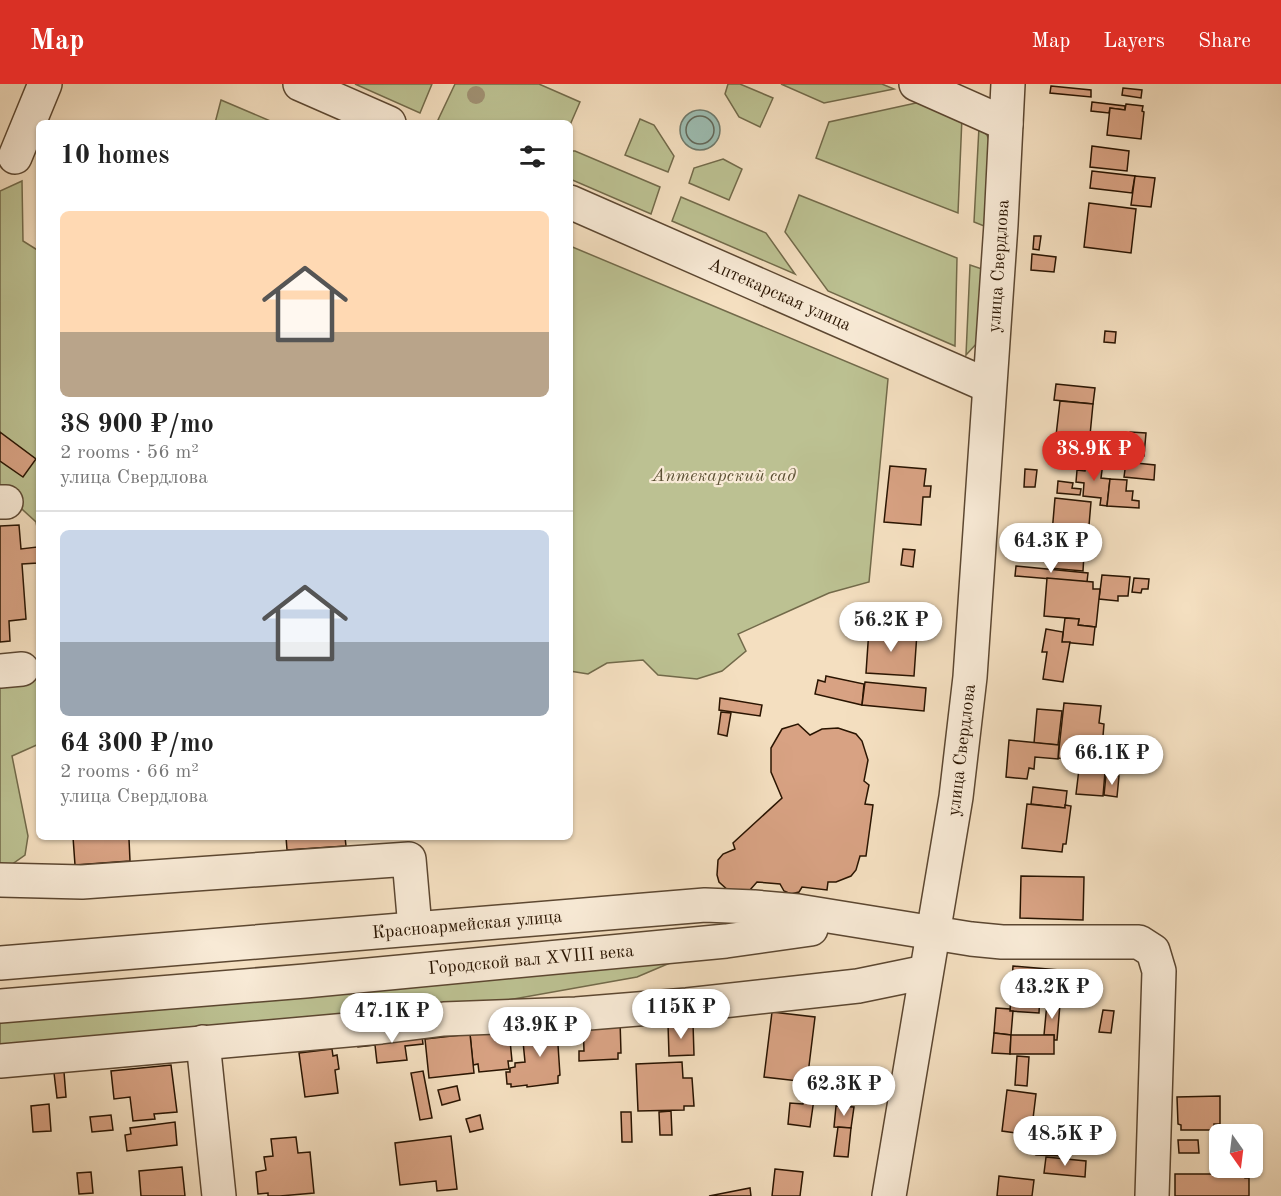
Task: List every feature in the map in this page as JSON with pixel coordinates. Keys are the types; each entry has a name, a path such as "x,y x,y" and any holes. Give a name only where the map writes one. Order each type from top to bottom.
{"street":[{"path":"18,158 45,84"},
{"path":"300,84 382,120"},
{"path":"916,84 1006,124"},
{"name":"улица Свердлова","path":"889,1196 964,741 1008,84"},
{"name":"Аптекарская улица","path":"573,203 989,386"},
{"path":"0,880 82,882 409,859 415,928"},
{"name":"Красноармейская улица","path":"0,963 705,905 798,911 1002,942 1139,942 1153,951 1159,971 1152,1196"},
{"name":"Городской вал XVIII века","path":"0,1006 305,981 714,942 811,929"},
{"path":"0,1061 381,1027 444,1019 576,1014 687,1005 839,989 926,972"},
{"path":"203,1042 219,1196"}],"green space":[{"path":"355,84 432,84 420,113"},
{"path":"455,84 539,84 580,102 572,120 438,120"},
{"path":"728,84 740,84 773,98 760,127 739,117 725,94"},
{"path":"781,84 882,84 894,89 824,103"},
{"path":"221,100 268,120 216,120"},
{"path":"925,101 962,117 958,213 816,158 829,122"},
{"path":"640,119 654,125 674,156 668,172 625,155"},
{"path":"979,127 987,135 990,143 984,226 974,222"},
{"path":"573,151 660,187 651,214 573,180"},
{"path":"723,159 742,169 729,200 689,183 694,168"},
{"path":"22,181 23,241 36,249 36,522 12,500 0,499 0,191"},
{"path":"799,195 957,258 955,346 828,291 785,232"},
{"path":"681,197 766,233 795,274 672,221"},
{"name":"Аптекарский сад","path":"573,247 888,379 869,582 829,593 738,634 746,651 722,671 697,679 658,675 643,660 607,663 588,674 573,672"},
{"path":"970,265 982,269 979,341 966,355"},
{"path":"36,674 36,745 12,756 28,836 25,855 8,867 0,867 0,678"},
{"path":"684,957 637,977 378,1023 0,1057 0,1018"}],"water":[{"path":"700,110 714,116 720,130 714,144 700,150 686,144 680,130 686,116"}],"building":[{"path":"1051,86 1091,90 1091,97 1050,93"},
{"path":"1123,88 1142,90 1141,98 1122,95"},
{"path":"1092,102 1125,106 1125,110 1110,108 1109,113 1091,111"},
{"path":"1126,104 1143,106 1141,139 1107,135 1110,108 1125,110"},
{"path":"1092,146 1129,151 1127,171 1090,167"},
{"path":"1092,171 1135,176 1132,193 1090,188"},
{"path":"1135,176 1155,178 1151,207 1131,205"},
{"path":"1089,203 1136,209 1131,253 1084,247"},
{"path":"1034,236 1041,236 1039,250 1033,249"},
{"path":"1032,254 1056,257 1054,272 1031,270"},
{"path":"1105,331 1116,332 1115,343 1104,342"},
{"path":"1056,384 1095,388 1093,404 1054,400"},
{"path":"1060,401 1093,404 1088,456 1054,453"},
{"path":"0,432 36,459 23,477 0,461"},
{"path":"1130,432 1146,433 1144,456 1128,455"},
{"path":"1086,461 1103,463 1101,478 1110,479 1107,506 1100,505 1101,498 1083,496 1084,483 1076,482 1077,470 1085,471"},
{"path":"1126,462 1155,465 1154,480 1124,477"},
{"path":"890,466 926,469 924,486 931,486 930,497 923,497 921,525 884,522"},
{"path":"1025,469 1037,470 1035,487 1024,487"},
{"path":"1110,479 1127,480 1126,491 1133,491 1132,500 1139,501 1139,508 1107,506"},
{"path":"1058,481 1073,483 1072,488 1081,489 1080,495 1057,493"},
{"path":"1055,498 1091,502 1088,537 1069,535 1068,540 1054,539 1055,533 1052,533"},
{"path":"19,525 21,549 36,547 36,563 22,564 26,619 9,621 10,641 0,642 0,526"},
{"path":"903,549 915,550 913,567 901,565"},
{"path":"1051,550 1084,554 1083,571 1049,568"},
{"path":"1016,566 1088,573 1087,582 1015,576"},
{"path":"1102,575 1130,577 1128,596 1118,596 1118,601 1099,599"},
{"path":"1047,578 1093,582 1093,589 1100,589 1096,627 1078,625 1079,619 1044,616"},
{"path":"1134,578 1149,579 1148,589 1142,589 1141,593 1132,592"},
{"path":"1065,618 1079,619 1078,625 1095,627 1093,645 1062,642"},
{"path":"869,629 917,633 914,676 866,673"},
{"path":"1046,629 1063,632 1062,642 1070,642 1063,682 1043,679 1047,652 1042,652"},
{"path":"826,676 864,684 862,705 815,694 818,680 825,682"},
{"path":"865,682 926,688 924,711 862,705"},
{"path":"720,698 762,705 760,716 719,710"},
{"path":"1064,703 1101,706 1099,723 1104,724 1102,748 1097,747 1095,761 1058,758"},
{"path":"1037,709 1062,711 1058,745 1034,743"},
{"path":"721,712 731,713 727,736 718,734"},
{"path":"798,724 810,735 822,729 838,728 856,734 862,741 868,760 864,781 869,785 865,804 873,805 866,856 860,856 856,870 851,876 836,882 828,882 827,890 802,887 799,892 791,894 784,891 780,884 757,882 749,891 730,892 719,882 718,860 723,854 735,849 733,843 782,798 771,772 771,748 782,729"},
{"path":"1009,740 1059,745 1058,759 1035,757 1034,769 1029,768 1027,779 1006,777"},
{"path":"1079,769 1105,772 1103,796 1076,794"},
{"path":"1106,775 1119,776 1117,797 1104,795"},
{"path":"1033,787 1067,791 1065,808 1031,804"},
{"path":"1027,804 1065,808 1065,805 1071,806 1066,844 1063,844 1062,852 1022,848"},
{"path":"73,840 129,840 130,861 75,865"},
{"path":"286,840 345,840 346,846 287,850"},
{"path":"1021,876 1084,877 1083,920 1020,918"},
{"path":"1013,966 1071,971 1069,997 1040,994 1039,1013 1010,1011"},
{"path":"1047,1003 1060,1004 1057,1040 1054,1040 1054,1035 1044,1035"},
{"path":"996,1008 1013,1011 1011,1035 994,1033"},
{"path":"1103,1010 1114,1011 1111,1033 1099,1032"},
{"path":"772,1012 815,1017 807,1082 764,1077"},
{"path":"620,1020 621,1053 618,1053 618,1059 579,1061 579,1051 584,1051 583,1021"},
{"path":"693,1023 694,1055 669,1056 668,1024"},
{"path":"569,1027 571,1044 558,1045 560,1075 558,1083 527,1087 527,1085 511,1087 511,1084 507,1084 506,1072 510,1072 510,1068 515,1067 515,1063 525,1062 522,1031"},
{"path":"421,1029 423,1044 405,1046 407,1060 377,1063 375,1045 358,1047 357,1036"},
{"path":"509,1030 512,1061 508,1061 509,1069 479,1072 478,1064 473,1065 470,1034"},
{"path":"994,1033 1011,1035 1010,1054 992,1053"},
{"path":"470,1034 474,1073 429,1078 425,1039"},
{"path":"1011,1035 1054,1035 1054,1054 1010,1054"},
{"path":"332,1049 333,1056 337,1055 339,1069 335,1070 338,1093 305,1097 299,1053"},
{"path":"1017,1056 1029,1057 1027,1086 1015,1085"},
{"path":"682,1062 683,1078 692,1078 694,1106 684,1106 684,1110 638,1111 636,1064"},
{"path":"171,1065 177,1112 154,1114 155,1119 133,1121 130,1097 114,1099 111,1071"},
{"path":"423,1071 432,1118 420,1120 411,1073"},
{"path":"64,1072 66,1097 57,1098 54,1073"},
{"path":"457,1086 460,1100 442,1105 438,1090"},
{"path":"816,1088 841,1091 840,1097 815,1094"},
{"path":"1007,1090 1036,1094 1031,1135 1002,1131"},
{"path":"1220,1096 1220,1124 1209,1124 1209,1130 1181,1130 1181,1125 1178,1124 1177,1097"},
{"path":"804,1098 814,1099 810,1127 788,1124 790,1103 803,1104"},
{"path":"49,1104 51,1131 33,1132 31,1106"},
{"path":"836,1106 854,1107 851,1128 834,1127"},
{"path":"671,1111 672,1135 660,1135 659,1112"},
{"path":"621,1112 631,1112 632,1142 622,1142"},
{"path":"111,1115 113,1130 92,1132 90,1117"},
{"path":"480,1115 483,1129 470,1132 466,1119"},
{"path":"175,1122 177,1145 127,1151 125,1135 131,1134 130,1128"},
{"path":"838,1127 851,1128 848,1157 834,1156"},
{"path":"1037,1134 1063,1135 1062,1156 1036,1155"},
{"path":"451,1136 457,1189 437,1191 436,1181 400,1185 395,1143"},
{"path":"296,1137 298,1153 310,1152 314,1193 280,1196 268,1196 268,1193 258,1194 256,1172 266,1170 264,1157 273,1156 271,1139"},
{"path":"1178,1140 1198,1140 1199,1153 1179,1153"},
{"path":"1046,1157 1086,1161 1085,1177 1044,1173"},
{"path":"182,1167 185,1196 141,1196 139,1171"},
{"path":"775,1169 803,1172 800,1196 772,1196"},
{"path":"91,1172 93,1193 79,1194 77,1173"},
{"path":"1175,1174 1209,1174 1209,1178 1249,1178 1249,1196 1175,1196"},
{"path":"999,1176 1034,1180 1032,1196 997,1196"},
{"path":"750,1188 751,1196 709,1196"}]}
